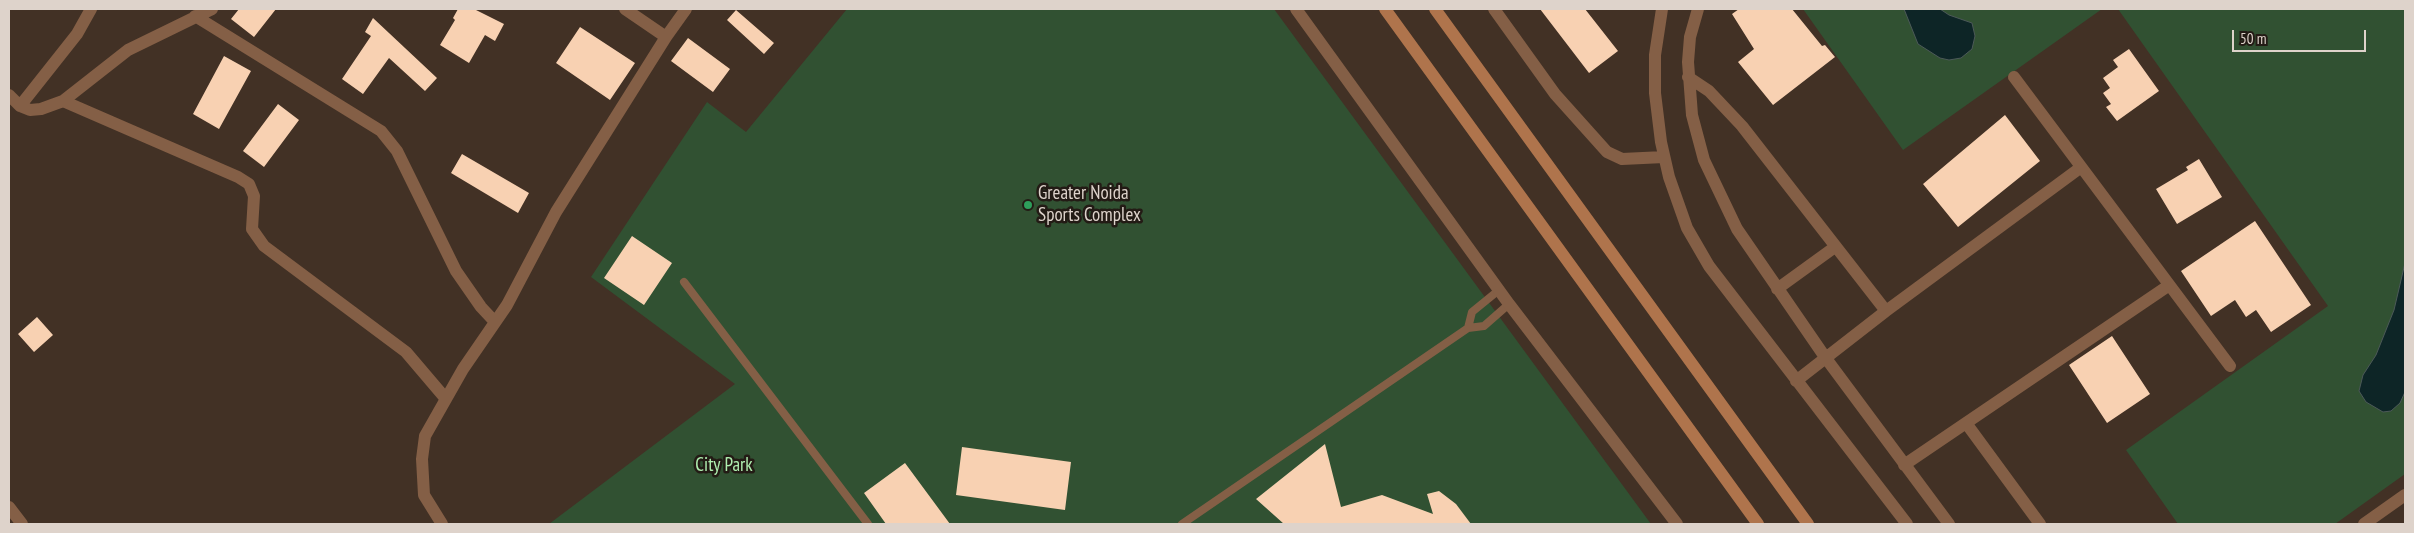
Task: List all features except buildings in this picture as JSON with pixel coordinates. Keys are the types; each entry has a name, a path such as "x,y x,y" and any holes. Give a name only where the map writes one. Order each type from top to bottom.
{"street":[{"path":"20,106 76,34 91,9"},
{"path":"9,95 20,106 30,110 41,109 62,100 128,50 212,9"},
{"path":"625,9 666,37"},
{"path":"442,524 424,495 422,459 425,436 522,278 547,226 666,37 686,9"},
{"path":"1296,9 1509,304 1677,524"},
{"path":"1385,9 1758,524"},
{"path":"1434,9 1808,524"},
{"path":"1494,9 1556,94 1607,152 1622,159 1664,158"},
{"path":"1662,9 1655,55 1655,93 1664,158 1687,228 1709,266 1907,524"},
{"path":"1698,9 1690,38 1688,77 1692,115 1704,160 1737,229 1825,357 1949,524"},
{"path":"195,16 381,132 397,150 456,271 481,307 495,322"},
{"path":"1688,77 1723,103 1886,311"},
{"path":"2014,77 2168,286 2230,366"},
{"path":"62,100 238,177 249,184 254,196 252,229 264,246 406,352 446,399"},
{"path":"1796,381 1886,311 2080,168"},
{"path":"1777,289 1835,246"},
{"path":"1904,465 2168,286"},
{"path":"1966,424 2040,524"},
{"path":"2364,524 2405,495"},
{"path":"9,507 22,524"}],"lane":[{"path":"684,282 868,524"},
{"path":"1468,328 1472,312 1499,290"},
{"path":"1182,524 1468,328 1484,326 1509,304"}],"green space":[{"name":"Greater Noida Sports Complex","path":"847,9 1274,9 1651,524 549,524 735,384 591,277 707,102 746,132"},
{"path":"1803,9 2102,9 1903,150"},
{"path":"2118,9 2405,9 2405,474 2335,524 2178,524 2126,450 2328,306"}],"water":[{"path":"1904,9 1940,9 1949,15 1972,23 1975,36 1972,49 1961,58 1949,60 1940,58 1918,44"},
{"path":"2405,263 2405,392 2400,403 2391,411 2383,412 2366,402 2359,391 2363,375 2376,355 2394,310"}],"place":[{"name":"Greater Noida Sports Complex","path":"1028,205"}],"park label":[{"name":"City Park","path":"724,466"}]}
